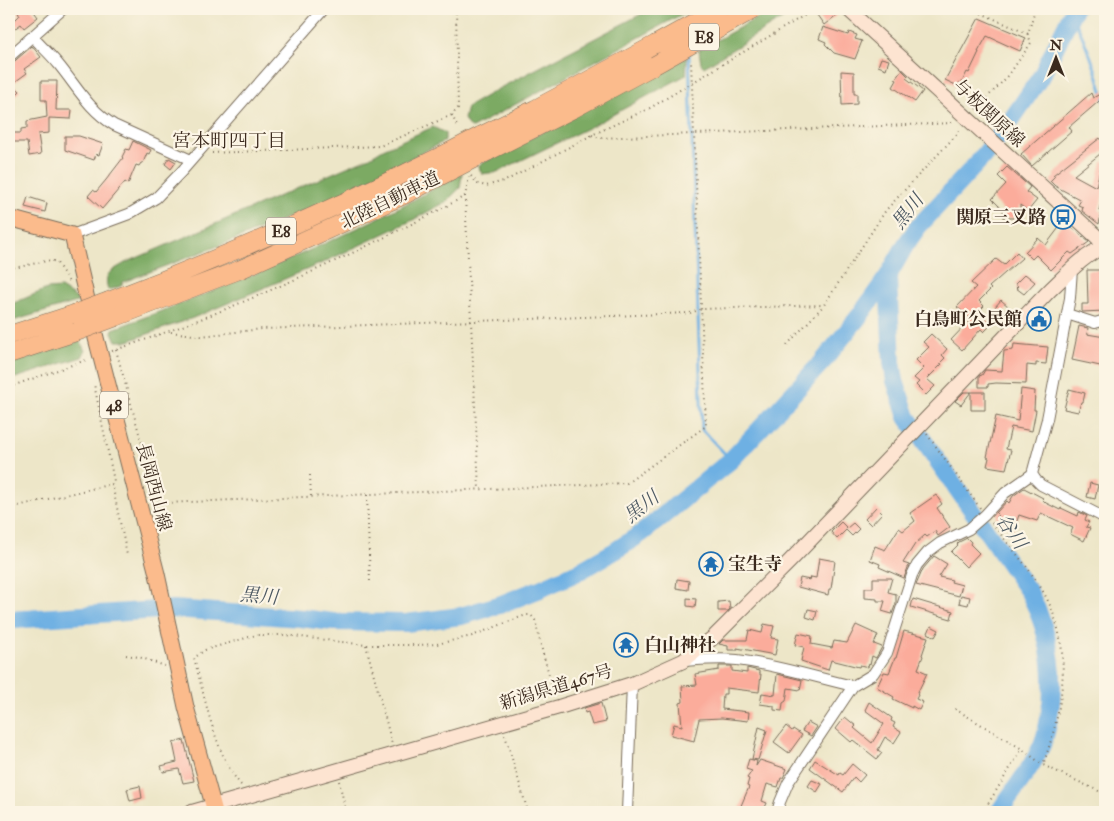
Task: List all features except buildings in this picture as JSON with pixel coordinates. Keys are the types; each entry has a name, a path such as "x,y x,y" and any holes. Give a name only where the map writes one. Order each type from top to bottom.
{"highway":[{"name":"北陸自動車道","path":"9,354 76,332 113,309 170,278 288,229 448,152 535,109 719,9"},
{"name":"北陸自動車道","path":"9,336 74,314 113,309 239,270 386,203 573,109 754,9"}],"main road":[{"name":"与板関原線","path":"848,9 1105,246"},
{"path":"9,218 72,235"},
{"name":"長岡西山線","path":"72,235 84,291 157,574 186,707 214,809"},
{"name":"新潟県道467号","path":"192,812 214,809 252,796 559,707 632,684 683,660 714,637 1072,269 1094,251 1105,246"}],"street":[{"path":"9,57 63,9"},
{"path":"72,235 129,214 156,198 324,9"},
{"path":"33,37 59,64 85,100 102,118 114,125 194,156"},
{"path":"777,812 788,783 853,686 873,674 884,658 917,564 940,543 969,529 986,515 1005,492 1032,474 1047,419 1067,314 1073,277 1072,269"},
{"path":"1067,314 1095,323 1105,320"},
{"path":"1032,474 1041,485 1105,518"},
{"path":"683,660 736,660 776,666 853,686"},
{"path":"627,812 632,684"}],"path":[{"path":"194,156 380,146 452,115 458,108 456,9"},
{"path":"480,489 465,196 470,175 478,184 486,186 501,182 552,158 592,135 650,108 814,9"},
{"path":"972,9 1028,34"},
{"path":"970,120 1008,76 1031,43 1028,34 1035,9"},
{"path":"116,350 157,498 160,502 627,483 706,426 691,55"},
{"path":"452,115 457,126"},
{"path":"592,135 599,138 961,123 958,133 886,210 824,305 787,345"},
{"path":"9,387 169,332 244,302 433,214 465,196"},
{"path":"9,269 51,260 57,263 69,282 84,291"},
{"path":"169,332 201,336 262,329 470,320 690,314 702,309 824,305"},
{"path":"93,378 127,555"},
{"path":"921,424 968,493 1040,587 1052,609 1059,635 1063,663 1063,688 1053,738 1044,765"},
{"path":"310,475 311,497"},
{"path":"9,508 112,484"},
{"path":"367,495 370,582"},
{"path":"252,796 233,776 226,764 212,724 193,659 205,650 256,636 285,635 366,645 437,644 472,636 526,615 531,615 535,620 559,707"},
{"path":"366,645 395,754"},
{"path":"126,655 139,657 165,666"},
{"path":"955,709 1022,749 1044,765 1105,794"},
{"path":"502,723 528,812"},
{"path":"983,812 1022,749"},
{"path":"338,771 346,812"}],"green space":[{"path":"651,9 686,9 686,12 472,128 469,127 464,119 467,107"},
{"path":"773,9 798,9 704,67 701,64 699,50"},
{"path":"687,57 686,75 594,125 497,172 482,174 479,165"},
{"path":"433,127 445,133 445,141 327,201 242,237 123,282 121,286 108,290 107,276 125,263 370,157 383,149"},
{"path":"462,173 460,188 446,202 411,221 320,264 193,318 128,341 116,341 112,332 113,329 203,295 334,239"},
{"path":"61,288 78,299 77,302 9,322 9,305 47,289"},
{"path":"80,341 85,351 82,357 9,380 9,364"}],"waterway":[{"path":"688,9 688,19"},
{"name":"黒川","path":"9,620 173,609 333,622 406,623 461,616 499,605 578,572 615,551 642,533 731,460 824,360 861,314 888,276 918,227 980,160 1005,129 1042,75 1074,9"},
{"path":"1072,15 1091,57 1105,101"},
{"path":"689,53 702,430 731,460"},
{"name":"谷川","path":"888,276 892,362 895,381 907,417 1029,592 1042,622 1050,653 1051,702 1044,739 1030,767 999,812"}],"place":[{"name":"関原三叉路","path":"1063,217"},
{"name":"白鳥町公民館","path":"1039,319"},
{"name":"宝生寺","path":"711,564"},
{"name":"白山神社","path":"626,645"}],"district":[{"name":"宮本町四丁目","path":"229,140"}]}
